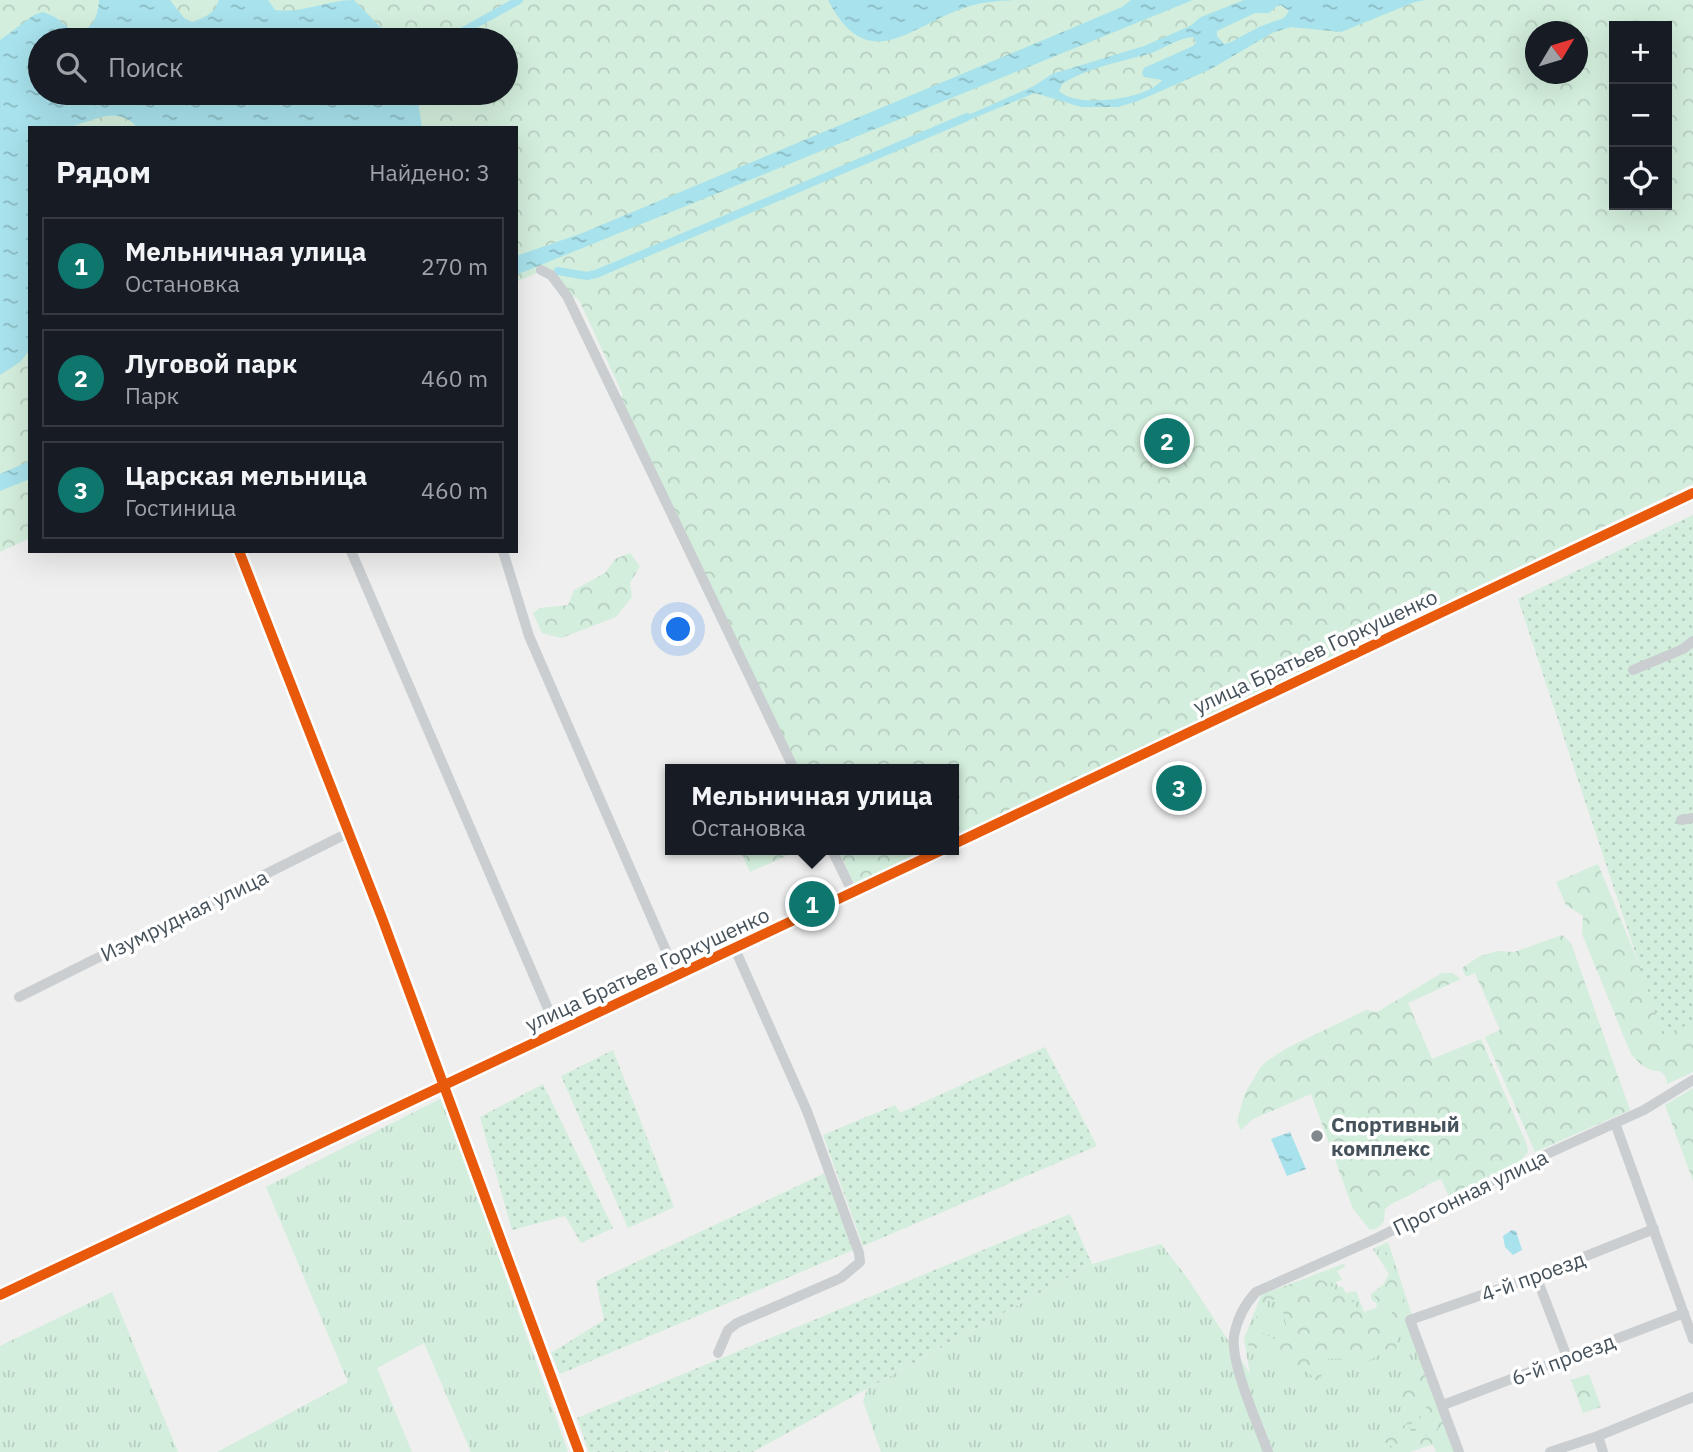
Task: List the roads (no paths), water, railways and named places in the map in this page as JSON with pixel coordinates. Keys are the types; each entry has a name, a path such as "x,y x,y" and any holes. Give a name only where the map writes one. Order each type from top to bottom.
{"street":[{"path":"541,270 551,275 567,296 792,764"},
{"name":"улица Братьев Горкушенко","path":"959,842 1693,493"},
{"path":"240,553 348,833 579,1452"},
{"path":"352,553 558,1032"},
{"path":"504,553 529,636 677,976"},
{"path":"1633,670 1682,649 1693,641"},
{"path":"1681,820 1693,818"},
{"name":"Изумрудная улица","path":"19,997 348,833"},
{"path":"834,855 853,892"},
{"name":"улица Братьев Горкушенко","path":"0,1295 931,855"},
{"path":"718,1353 728,1330 737,1323 841,1278 860,1262 807,1111 735,949"},
{"name":"Прогонная улица","path":"1268,1452 1236,1358 1234,1338 1238,1319 1256,1292 1370,1241 1536,1159 1644,1110 1693,1080"},
{"path":"1615,1123 1693,1339"},
{"name":"4-й проезд","path":"1443,1405 1410,1320 1536,1276 1654,1229"},
{"path":"1536,1276 1567,1357"},
{"name":"6-й проезд","path":"1443,1405 1684,1313"},
{"path":"1550,1452 1598,1436 1693,1397"},
{"path":"1443,1405 1459,1452"},
{"path":"1598,1436 1603,1452"}],"water":[{"path":"99,0 170,0 184,18 192,22 209,14 219,0 268,0 275,10 285,11 354,0 381,28 87,28 97,12"},
{"path":"828,0 1015,0 968,7 905,35 873,41 858,36 843,23"},
{"path":"1131,0 1193,0 518,274 518,255 580,234 1122,7"},
{"path":"1244,0 1426,0 1341,32 1291,27 1272,33 1211,69 1118,107 1081,107 1035,93 959,124 957,120 1034,86 1052,74 1144,46 1190,26 1201,17","holes":["1281,5 1289,11 1284,18 1261,26 1229,43 1224,44 1217,36 1217,31 1255,13 1269,13","1193,37 1196,42 1193,46 1144,68 1144,77 1162,80 1155,87 1143,92 1128,97 1081,100 1059,91 1062,84 1083,73 1151,53"]},
{"path":"43,12 69,28 28,28 28,105 419,105 422,126 136,126 122,117 105,116 72,126 28,126 28,352 20,362 0,375 0,40 34,15"},
{"path":"28,462 28,480 0,491 0,474"},
{"path":"1290,1132 1306,1169 1287,1176 1271,1139"},
{"path":"1512,1230 1516,1231 1522,1250 1513,1255 1505,1247 1503,1236"}],"waterway":[{"path":"469,28 519,0"},
{"path":"558,271 587,276 596,274 967,117"}],"place":[{"name":"Луговой парк","path":"1167,441"},
{"name":"Царская мельница","path":"1179,788"},
{"name":"Мельничная улица","path":"812,904"},
{"name":"Спортивный комплекс","path":"1317,1136"}]}
